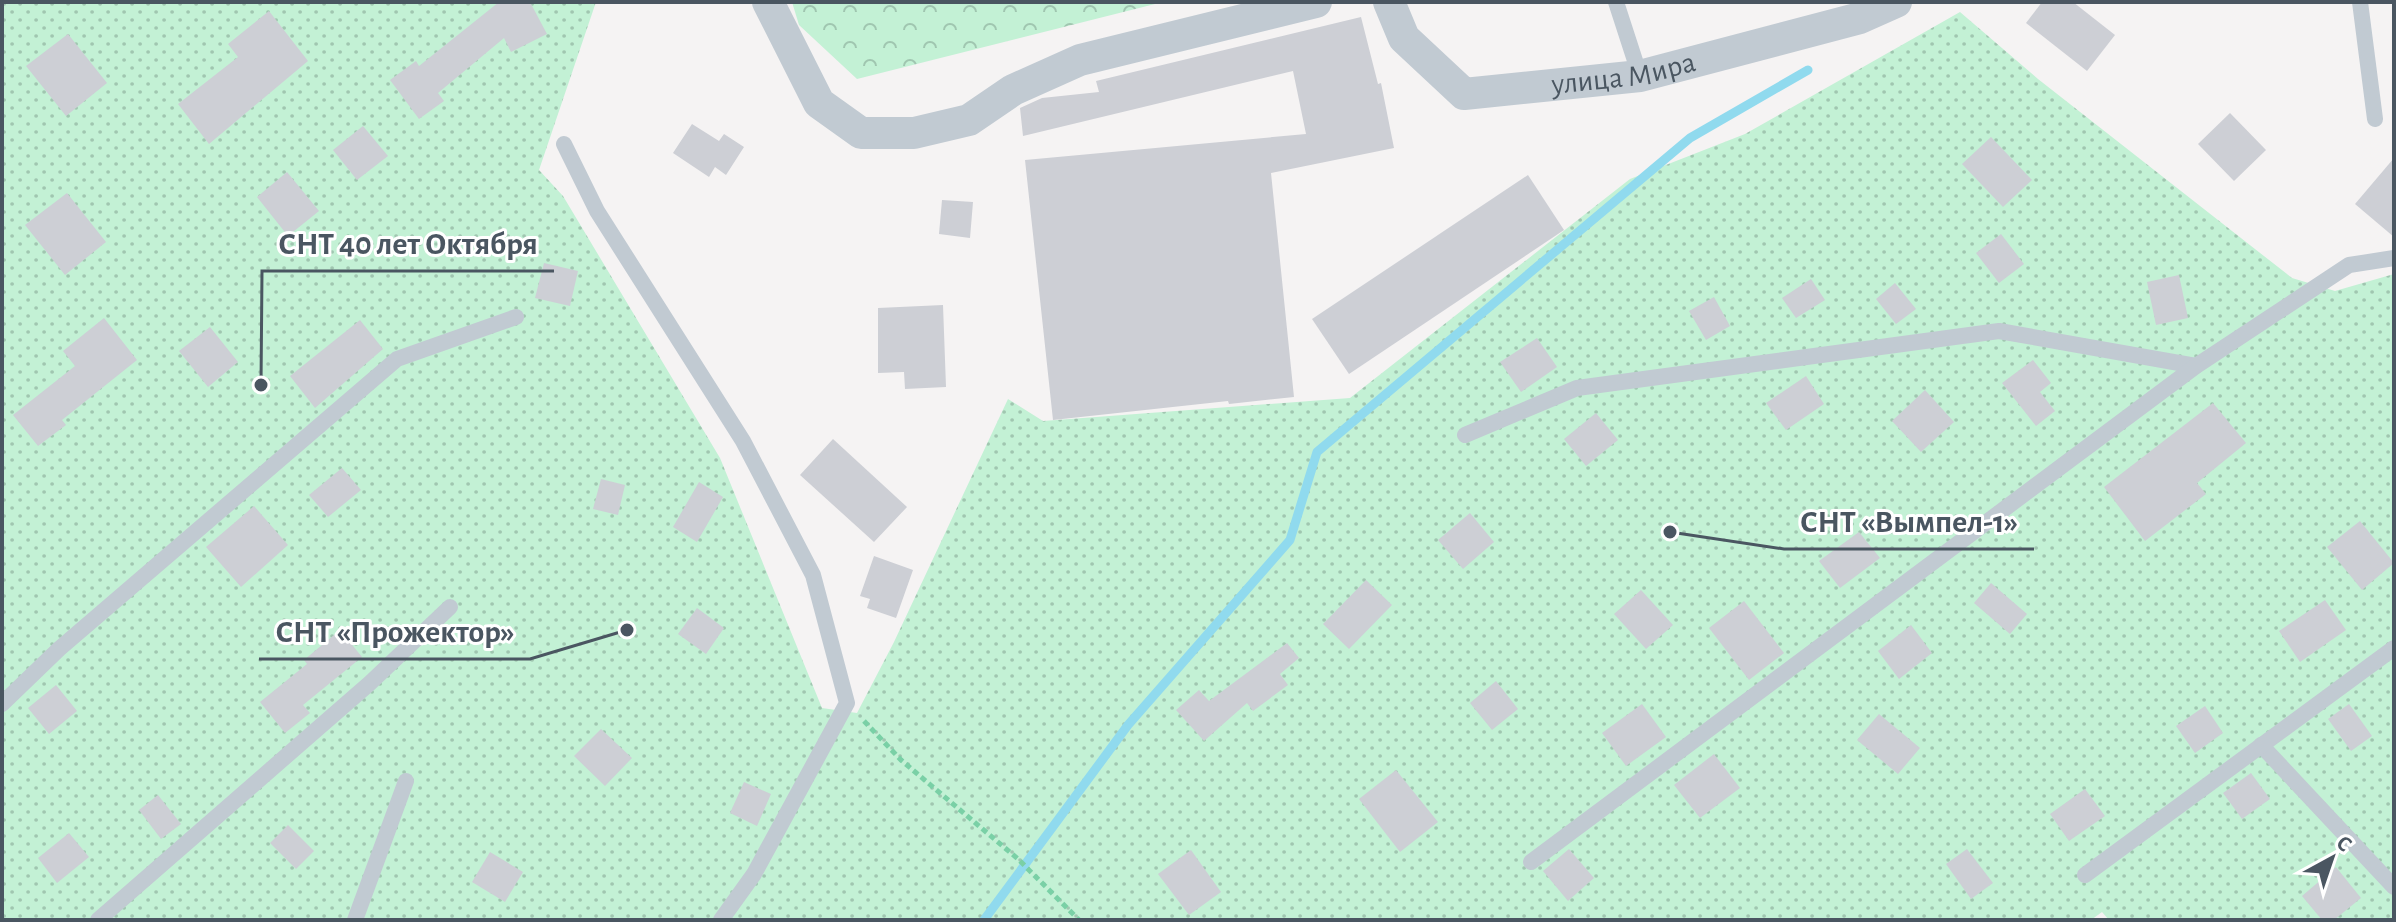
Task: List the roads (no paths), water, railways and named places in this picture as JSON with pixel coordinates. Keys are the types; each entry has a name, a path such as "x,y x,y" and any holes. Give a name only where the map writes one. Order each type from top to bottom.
{"street":[{"path":"768,2 819,103 861,133 914,133 969,120 1013,90 1080,60 1316,2"},
{"name":"улица Мира","path":"1389,2 1404,38 1464,94 1640,76 1860,18 1896,2"}],"lane":[{"path":"1616,2 1640,76"},
{"path":"2360,2 2375,119"},
{"path":"564,144 597,211 743,441 813,575 847,703 754,874 721,920"},
{"path":"1531,862 2196,366 2349,265 2394,258"},
{"path":"2,704 59,649 397,359 516,317"},
{"path":"1465,435 1577,388 1999,331 2196,366"},
{"path":"98,920 370,683 450,607"},
{"path":"2085,875 2394,648"},
{"path":"2261,745 2394,887"},
{"path":"355,920 406,781"}],"waterway":[{"path":"984,920 1128,725 1290,540 1317,452 1690,138 1808,70"}],"place":[{"name":"СНТ 40 лет Октября","path":"261,385"},
{"name":"СНТ «Вымпел-1»","path":"1670,532"},
{"name":"СНТ «Прожектор»","path":"627,630"}]}
